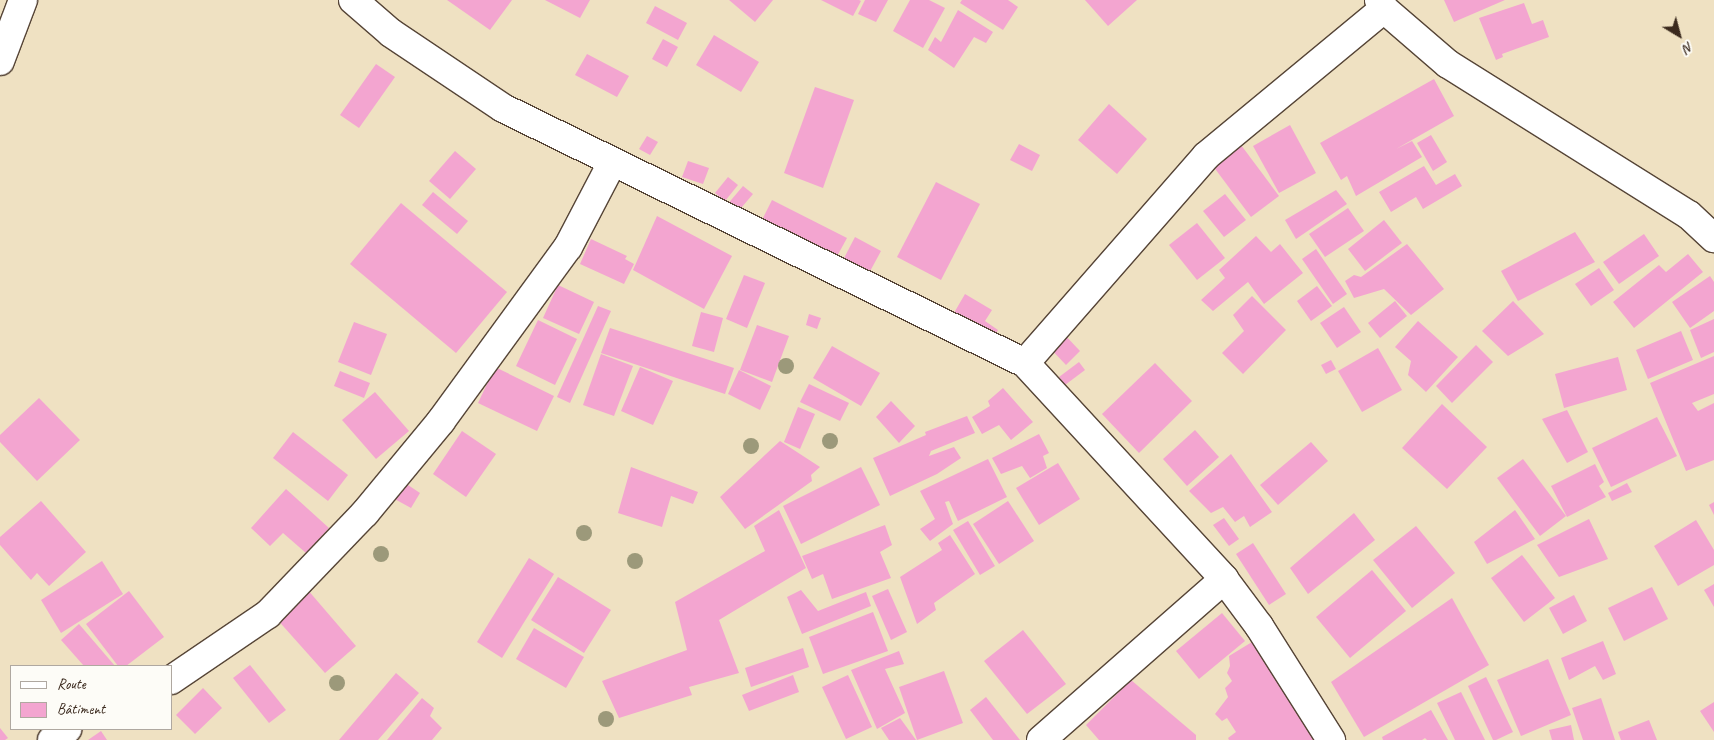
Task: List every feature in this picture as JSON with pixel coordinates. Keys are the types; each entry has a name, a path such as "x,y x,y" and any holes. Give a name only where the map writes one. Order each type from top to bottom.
{"street":[{"path":"0,60 23,0"},
{"path":"353,0 391,33 503,108 612,163 1025,363 1224,579 1259,626 1331,740"},
{"path":"1025,363 1206,156 1382,4 1448,64 1689,215 1714,238"},
{"path":"172,679 268,614 365,513 441,421 568,247 612,163"},
{"path":"1041,740 1224,579"},
{"path":"52,740 66,730"}],"building":[{"path":"447,0 512,0 490,30"},
{"path":"545,0 590,0 580,18"},
{"path":"729,0 773,0 755,22"},
{"path":"821,0 859,0 861,1 853,16"},
{"path":"865,0 888,0 876,22 858,14"},
{"path":"910,0 929,0 945,8 923,48 893,31"},
{"path":"962,0 1008,0 1018,7 1003,30 960,3"},
{"path":"1085,0 1137,0 1108,26"},
{"path":"1444,0 1505,0 1454,22"},
{"path":"1524,3 1532,24 1543,20 1549,37 1502,54 1503,57 1496,60 1479,18"},
{"path":"655,6 687,23 678,40 646,23"},
{"path":"958,10 993,32 986,43 974,37 954,68 928,50 935,37 941,42"},
{"path":"714,35 759,62 741,92 696,65"},
{"path":"663,39 678,47 667,67 652,59"},
{"path":"587,54 629,76 617,97 575,75"},
{"path":"376,64 395,77 359,128 340,115"},
{"path":"1434,79 1454,116 1396,149 1412,141 1422,157 1356,196 1347,176 1341,180 1320,143"},
{"path":"815,87 854,100 823,188 784,173"},
{"path":"1109,104 1147,139 1117,174 1078,140"},
{"path":"1290,125 1316,173 1279,193 1253,146"},
{"path":"1431,135 1447,162 1433,171 1417,143"},
{"path":"647,136 658,142 650,155 639,149"},
{"path":"1019,144 1040,155 1032,171 1010,160"},
{"path":"1241,145 1279,196 1251,217 1213,166"},
{"path":"455,151 476,169 450,199 429,181"},
{"path":"688,161 709,168 703,184 682,177"},
{"path":"1424,166 1436,185 1455,174 1462,186 1423,209 1416,197 1391,212 1379,192"},
{"path":"728,177 738,185 725,201 715,193"},
{"path":"936,182 980,204 941,280 897,257"},
{"path":"743,186 753,194 736,214 726,206"},
{"path":"1336,190 1347,204 1296,239 1285,220"},
{"path":"433,192 468,221 457,234 422,205"},
{"path":"1225,194 1246,220 1224,237 1203,211"},
{"path":"772,200 847,238 835,260 761,222"},
{"path":"401,203 507,292 456,353 350,264"},
{"path":"1348,208 1364,231 1325,257 1309,234"},
{"path":"657,216 732,256 704,309 633,270"},
{"path":"1384,220 1402,243 1365,271 1348,249"},
{"path":"1197,223 1225,258 1197,280 1169,245"},
{"path":"1575,232 1595,262 1518,301 1501,271"},
{"path":"1644,234 1659,256 1619,284 1603,262"},
{"path":"1256,236 1271,252 1280,244 1303,273 1264,304 1248,282 1213,311 1201,300 1225,278 1219,270"},
{"path":"855,237 881,251 868,275 842,262"},
{"path":"591,239 627,256 625,259 634,264 624,284 580,264"},
{"path":"1407,244 1444,289 1411,315 1384,289 1354,298 1345,281 1354,275 1361,277"},
{"path":"1316,249 1347,294 1333,304 1302,259"},
{"path":"1688,254 1703,272 1634,328 1613,302 1659,265 1666,272"},
{"path":"1599,268 1614,290 1591,306 1575,284"},
{"path":"744,275 765,283 747,328 726,319"},
{"path":"1710,276 1714,282 1714,311 1690,328 1672,302"},
{"path":"558,285 594,302 579,334 543,318"},
{"path":"1317,286 1332,306 1311,321 1297,301"},
{"path":"965,294 992,310 985,321 998,330 991,342 951,318"},
{"path":"1252,296 1286,330 1243,374 1222,353 1244,331 1233,315"},
{"path":"1395,301 1407,316 1380,338 1368,323"},
{"path":"1513,301 1544,334 1508,356 1482,331"},
{"path":"598,306 611,311 570,403 557,397"},
{"path":"1344,307 1361,332 1337,348 1320,323"},
{"path":"701,312 723,318 714,352 692,346"},
{"path":"809,314 821,318 817,329 806,325"},
{"path":"1714,319 1714,352 1701,358 1690,330"},
{"path":"538,320 577,339 555,385 516,366"},
{"path":"1418,321 1458,357 1426,392 1408,375 1411,361 1395,347"},
{"path":"354,322 387,334 371,375 338,362"},
{"path":"757,325 789,336 772,382 740,370"},
{"path":"610,328 734,368 725,394 601,353"},
{"path":"1681,331 1693,360 1648,379 1636,350"},
{"path":"1062,332 1080,351 1066,365 1048,346"},
{"path":"1476,345 1493,362 1452,403 1436,386"},
{"path":"832,346 880,373 861,406 813,378"},
{"path":"1378,348 1402,390 1362,412 1338,371"},
{"path":"601,354 633,366 614,416 583,405"},
{"path":"1714,356 1714,394 1692,403 1698,411 1714,403 1714,460 1686,471 1650,383"},
{"path":"1618,357 1627,390 1564,408 1555,374"},
{"path":"1331,360 1336,369 1326,374 1321,365"},
{"path":"1079,362 1085,370 1065,385 1059,377"},
{"path":"1155,363 1192,401 1139,453 1102,414"},
{"path":"495,367 554,396 537,431 478,403"},
{"path":"640,367 673,381 653,425 621,411"},
{"path":"739,370 771,386 760,410 728,394"},
{"path":"340,371 370,383 364,398 334,386"},
{"path":"809,384 849,403 840,421 800,402"},
{"path":"1003,388 1033,422 1011,440 999,425 982,434 972,417 990,406 988,401"},
{"path":"375,392 409,431 376,459 342,420"},
{"path":"39,398 80,440 37,481 0,442 0,435"},
{"path":"891,401 915,426 899,443 876,417"},
{"path":"1442,404 1487,447 1447,489 1402,448"},
{"path":"798,407 815,414 800,449 784,442"},
{"path":"1567,410 1588,452 1567,463 1542,419"},
{"path":"967,416 975,433 931,451 929,456 954,447 961,458 937,474 890,496 873,458 926,435 925,432"},
{"path":"1657,417 1677,456 1611,487 1592,448"},
{"path":"1195,430 1219,457 1187,486 1163,459"},
{"path":"462,431 496,454 466,497 433,474"},
{"path":"293,432 348,475 328,501 273,458"},
{"path":"1039,434 1049,453 1043,456 1047,468 1030,478 1022,466 1001,474 992,458"},
{"path":"780,441 820,467 811,475 812,481 745,529 720,497"},
{"path":"1311,442 1328,461 1278,505 1260,485"},
{"path":"1231,454 1272,512 1250,527 1244,516 1235,522 1223,507 1211,513 1189,491"},
{"path":"988,459 1007,497 958,521 949,501 945,502 953,524 930,541 920,529 935,519 920,491"},
{"path":"1523,459 1566,516 1540,536 1497,478"},
{"path":"1058,463 1080,499 1039,525 1016,488"},
{"path":"1595,464 1604,482 1599,486 1606,497 1567,517 1551,486"},
{"path":"631,467 698,492 693,504 671,496 662,527 618,513"},
{"path":"861,467 880,505 801,544 783,506"},
{"path":"402,481 420,493 411,508 391,497"},
{"path":"1627,483 1632,492 1612,501 1608,493"},
{"path":"286,489 329,528 306,553 283,533 270,546 251,528"},
{"path":"41,501 86,552 49,586 37,573 31,580 0,545 0,537"},
{"path":"1008,501 1034,541 999,564 973,524"},
{"path":"1714,502 1714,515 1709,505"},
{"path":"779,510 806,568 719,620 739,673 689,687 692,695 619,718 602,681 687,650 675,602 765,551 754,526"},
{"path":"1515,510 1535,539 1487,564 1474,542"},
{"path":"1354,513 1375,540 1308,594 1290,568"},
{"path":"1224,518 1239,539 1229,546 1213,525"},
{"path":"1589,519 1608,559 1559,577 1537,545"},
{"path":"1696,520 1714,550 1714,565 1678,586 1654,546"},
{"path":"968,521 995,566 980,575 953,530"},
{"path":"885,525 892,545 880,552 891,578 832,599 823,574 812,579 802,556"},
{"path":"1416,526 1455,573 1412,608 1373,560"},
{"path":"950,535 975,574 934,603 936,610 917,624 900,577 942,550 938,543"},
{"path":"1253,543 1286,594 1269,605 1236,554"},
{"path":"1522,555 1555,598 1524,622 1491,578"},
{"path":"529,558 554,574 502,658 477,642"},
{"path":"102,561 123,594 61,633 41,600"},
{"path":"1372,570 1406,611 1350,658 1316,617"},
{"path":"558,577 611,610 584,653 531,620"},
{"path":"1714,584 1714,607 1704,590"},
{"path":"1652,587 1668,619 1624,641 1608,608"},
{"path":"307,589 356,646 325,673 275,617"},
{"path":"888,589 907,632 891,640 872,596"},
{"path":"801,590 818,611 866,592 871,606 802,634 787,597"},
{"path":"129,591 164,637 127,665 117,665 86,624"},
{"path":"1574,595 1587,621 1563,634 1549,608"},
{"path":"1452,598 1489,665 1364,737 1331,682"},
{"path":"873,612 888,651 823,674 809,637"},
{"path":"1222,613 1245,641 1199,679 1176,651"},
{"path":"79,624 114,665 83,665 61,640"},
{"path":"534,628 584,657 566,688 516,659"},
{"path":"1023,630 1066,684 1027,714 984,661"},
{"path":"1603,641 1616,674 1603,680 1595,666 1569,680 1561,658"},
{"path":"1252,642 1275,667 1272,672 1320,735 1313,740 1229,740 1228,738 1236,732 1227,718 1222,721 1215,714 1228,697 1225,688 1232,681 1227,673 1230,666 1229,656"},
{"path":"803,648 809,667 751,687 745,668"},
{"path":"899,651 904,664 885,669 905,713 877,729 851,670"},
{"path":"1548,659 1571,715 1521,736 1497,680"},
{"path":"250,665 286,710 269,723 233,678"},
{"path":"944,671 963,723 917,740 899,687"},
{"path":"396,673 419,693 378,740 339,740"},
{"path":"793,675 799,692 749,711 742,695"},
{"path":"848,675 872,727 846,739 822,687"},
{"path":"1486,677 1513,732 1496,740 1493,740 1468,686"},
{"path":"1131,680 1196,735 1196,740 1099,740 1086,725"},
{"path":"203,688 222,708 195,734 176,715"},
{"path":"1461,692 1485,740 1455,740 1437,703"},
{"path":"986,697 1020,740 993,740 970,710"},
{"path":"422,698 434,708 430,716 442,728 432,740 387,740"},
{"path":"1601,698 1615,740 1583,740 1572,708"},
{"path":"1714,702 1714,732 1700,711"},
{"path":"1431,710 1448,740 1427,740 1425,738 1422,740 1383,740 1382,737"},
{"path":"900,718 916,740 889,740 881,728"},
{"path":"1649,720 1657,740 1621,740 1618,732"},
{"path":"1571,725 1574,740 1552,740 1549,730"},
{"path":"0,728 8,738 5,740 0,740"},
{"path":"101,731 107,740 88,740"}]}
